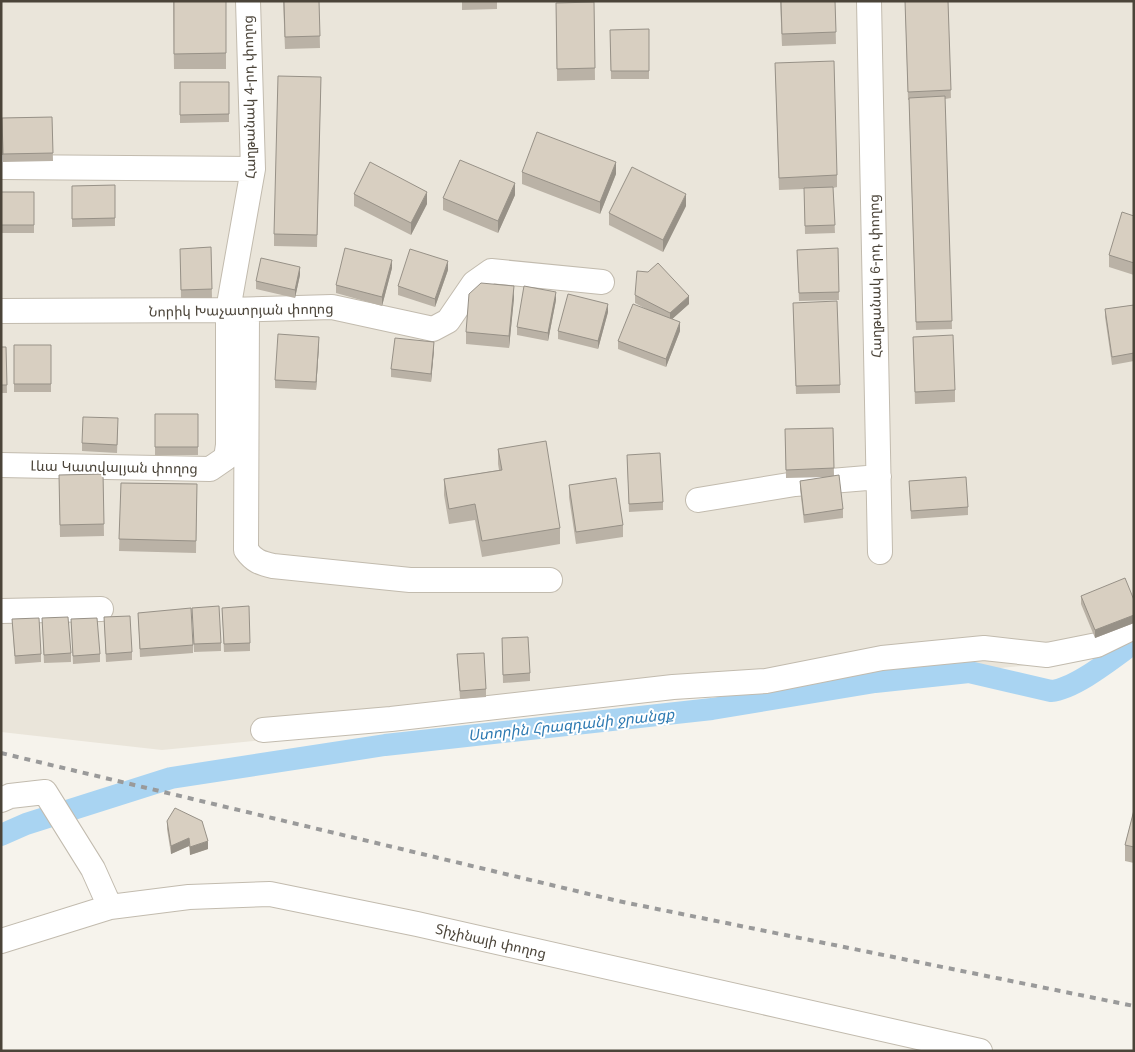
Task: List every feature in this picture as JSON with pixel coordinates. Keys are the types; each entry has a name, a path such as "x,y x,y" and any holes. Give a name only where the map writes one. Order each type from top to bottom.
{"street":[{"name":"Հաղթանակ 4-րդ փողոց","path":"238,310 253,169 248,1"},
{"name":"Հաղթանակ 6-րդ փողոց","path":"869,1 880,552"},
{"path":"1,167 253,169"},
{"name":"Նորիկ Խաչատրյան փողոց","path":"1,311 238,310 332,307 433,329 448,321 474,283 491,271 602,282"},
{"path":"238,310 246,550 251,557 258,563 273,566 410,580 550,580"},
{"name":"Լևա Կատվալյան փողոց","path":"1,465 210,469 226,458 238,310"},
{"path":"698,500 794,484 879,477"},
{"path":"1,611 101,608"},
{"path":"263,730 392,719 673,687 766,681 882,658 984,648 1047,654 1098,645 1134,628"},
{"path":"1,800 10,796 45,792 93,869 110,907"},
{"name":"Տիչինայի փողոց","path":"1,941 110,907 189,897 270,894 417,924 980,1051"}],"shaded area":[{"path":"1,1 1134,1 1134,617 1062,662 162,750 1,732"}],"building":[{"path":"174,1 226,1 226,53 174,54"},
{"path":"284,1 319,1 320,36 285,37"},
{"path":"781,1 835,1 836,32 782,34"},
{"path":"905,1 948,1 951,90 908,92"},
{"path":"594,2 595,68 557,69 556,3"},
{"path":"649,29 649,71 611,71 610,30"},
{"path":"834,61 837,175 779,178 775,63"},
{"path":"278,76 321,77 317,235 274,234"},
{"path":"180,82 229,82 229,114 180,115"},
{"path":"945,96 952,321 916,322 909,98"},
{"path":"52,117 53,153 3,154 2,118"},
{"path":"537,132 616,162 600,202 522,172"},
{"path":"460,160 515,183 498,221 443,198"},
{"path":"370,162 427,192 411,223 354,194"},
{"path":"632,167 686,194 663,240 609,213"},
{"path":"115,185 115,218 72,219 72,186"},
{"path":"833,187 835,225 805,226 804,188"},
{"path":"1,192 34,192 34,225 1,225"},
{"path":"1122,212 1134,216 1134,263 1109,255"},
{"path":"211,247 212,289 181,290 180,249"},
{"path":"345,248 392,260 382,297 336,285"},
{"path":"838,248 839,292 799,293 797,250"},
{"path":"410,249 448,261 435,299 398,286"},
{"path":"261,258 300,267 295,290 256,281"},
{"path":"658,263 689,296 670,313 635,295 637,271 648,272"},
{"path":"481,283 514,286 509,336 466,332 469,294"},
{"path":"524,286 556,292 548,333 517,327"},
{"path":"568,294 608,304 598,341 558,331"},
{"path":"837,301 840,385 796,386 793,303"},
{"path":"633,304 680,322 666,359 618,341"},
{"path":"1134,305 1134,353 1112,357 1105,309"},
{"path":"278,334 319,337 316,382 275,380"},
{"path":"953,335 955,390 915,392 913,337"},
{"path":"395,338 434,342 431,374 391,369"},
{"path":"14,345 51,345 51,384 14,384"},
{"path":"1,347 6,347 7,385 1,385"},
{"path":"155,414 198,414 198,447 155,447"},
{"path":"83,417 118,418 117,445 82,443"},
{"path":"833,428 834,468 786,470 785,429"},
{"path":"546,441 560,528 482,541 475,504 449,509 444,479 502,470 498,449"},
{"path":"660,453 663,502 629,504 627,455"},
{"path":"103,474 104,524 60,525 59,475"},
{"path":"839,475 843,509 804,515 800,481"},
{"path":"966,477 968,507 911,511 909,481"},
{"path":"616,478 623,525 576,532 569,485"},
{"path":"121,483 197,484 196,541 119,539"},
{"path":"1125,578 1134,600 1134,615 1095,630 1081,596"},
{"path":"219,606 221,643 194,644 192,608"},
{"path":"249,606 250,643 224,644 222,608"},
{"path":"191,608 193,645 140,649 138,613"},
{"path":"130,616 132,652 106,654 104,617"},
{"path":"68,617 71,653 44,655 42,618"},
{"path":"39,618 41,654 15,656 12,619"},
{"path":"97,618 100,654 73,656 71,619"},
{"path":"528,637 530,673 503,675 502,638"},
{"path":"484,653 486,689 460,691 457,654"},
{"path":"175,808 202,821 208,841 190,847 189,838 171,846 167,821"},
{"path":"1134,810 1134,847 1125,845"}],"waterway":[{"name":"Ստորին Հրազդանի ջրանցք","path":"1,835 26,824 171,778 385,745 712,709 875,682 969,672 1051,691 1061,689 1082,679 1134,643"}],"railway":[{"path":"1,753 618,901 1134,1006"}]}
